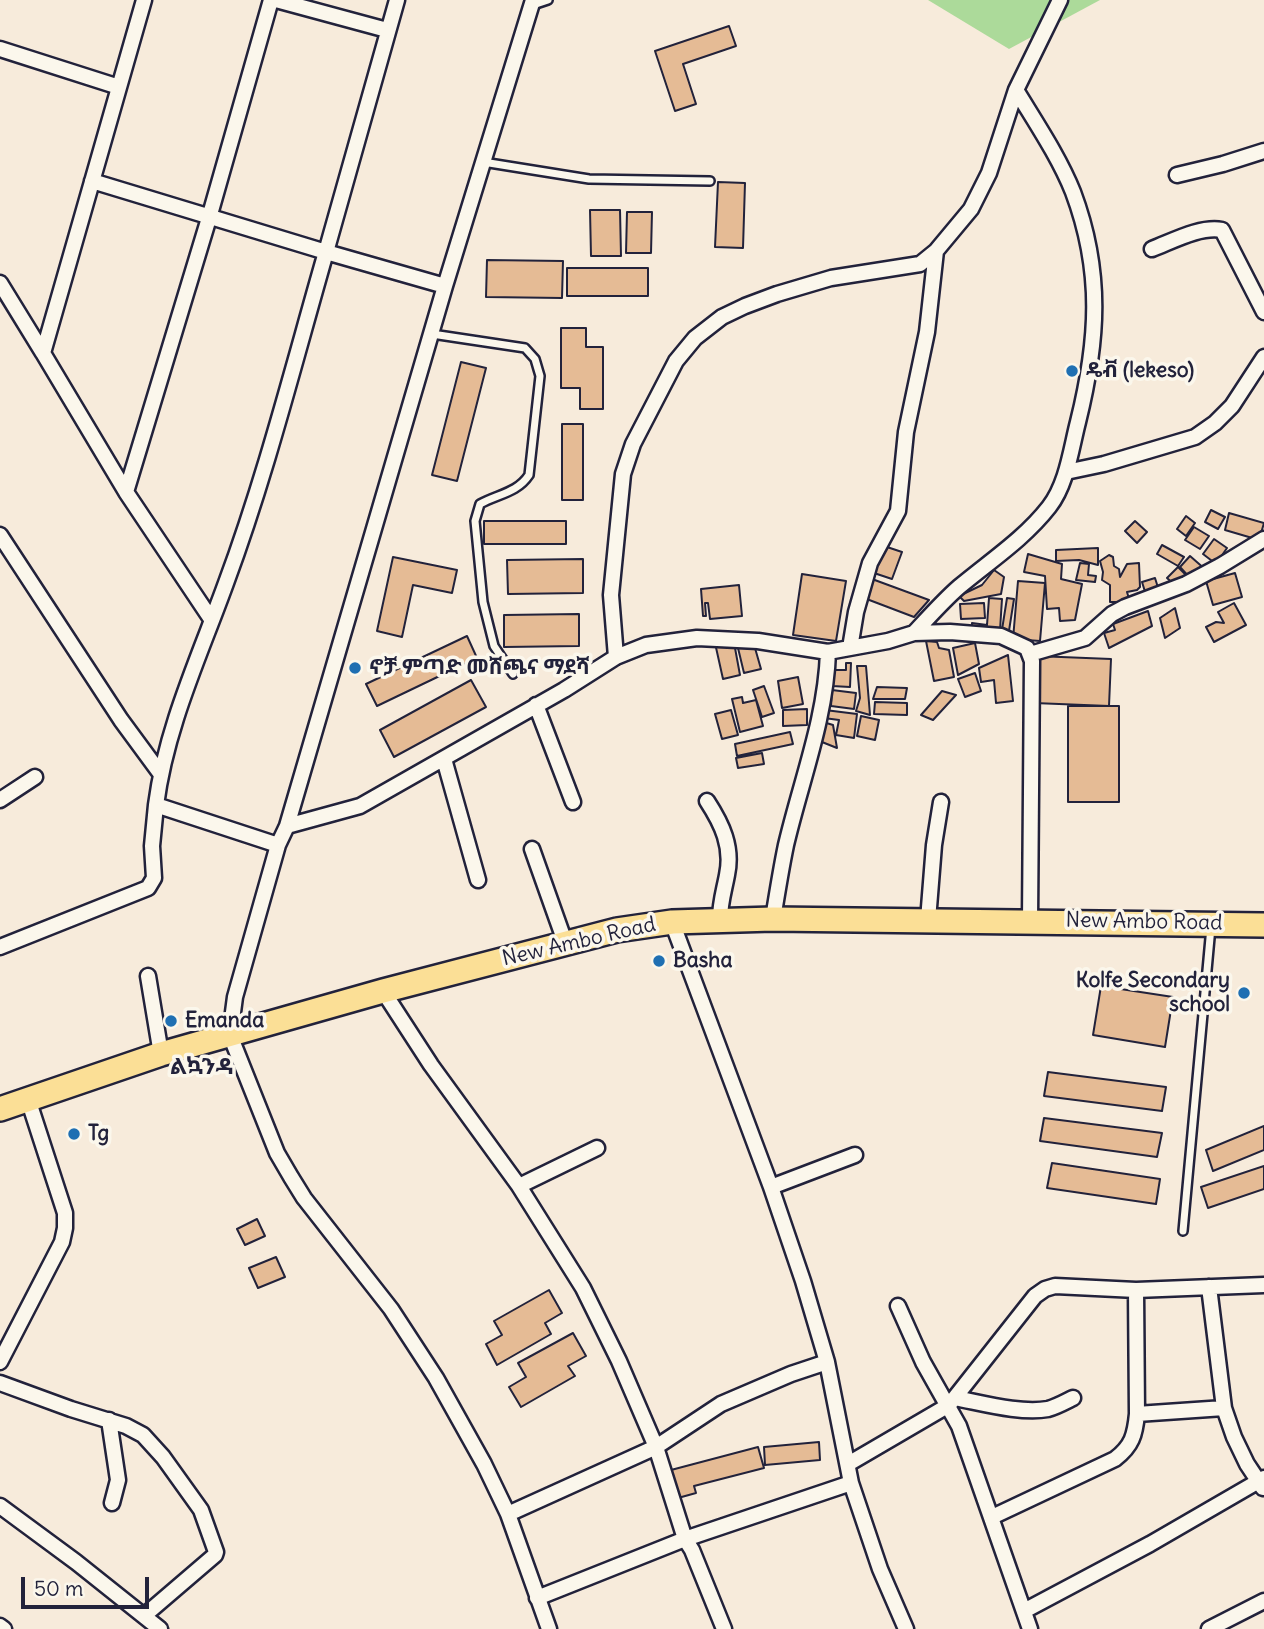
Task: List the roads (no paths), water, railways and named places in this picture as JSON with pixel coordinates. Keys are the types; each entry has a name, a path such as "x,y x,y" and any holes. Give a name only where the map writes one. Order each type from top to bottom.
{"main road":[{"name":"New Ambo Road","path":"0,1109 161,1054 383,991 617,930 672,922 720,919 1264,925"}],"street":[{"path":"43,353 144,0"},
{"path":"126,492 273,0 387,30"},
{"path":"0,947 148,888 154,878 152,846 160,773 211,619 226,584 274,435 397,0"},
{"path":"616,657 611,595 623,474 634,444 676,360 704,331 722,317 745,306 831,278 920,264 936,251 971,209 989,173 1016,90 1060,0"},
{"path":"533,2 445,286 286,826 278,845 235,997 230,1035 277,1153 304,1198 391,1309 436,1378 484,1464 508,1514 549,1629"},
{"path":"0,49 119,86"},
{"path":"914,633 956,589 1023,537 1052,504 1066,472 1088,383 1095,325 1095,288 1082,220 1072,190 1016,90"},
{"path":"1177,175 1264,151"},
{"path":"92,181 209,218 445,286"},
{"path":"1152,249 1193,234 1222,230 1264,312"},
{"path":"850,648 856,612 870,563 898,511 906,432 927,332 936,251"},
{"path":"0,283 126,492 211,619"},
{"path":"1066,472 1104,464 1195,437 1215,423 1232,406 1264,357"},
{"path":"0,536 121,719 160,773"},
{"path":"1031,654 1085,638 1112,614 1186,584 1264,539"},
{"path":"286,826 360,806 616,657 646,645 697,638 758,641 828,652 888,641 914,633 950,632 1001,636 1027,648 1031,654 1033,681 1030,921"},
{"path":"773,919 786,844 800,800 827,683 828,652"},
{"path":"536,705 573,802"},
{"path":"444,759 478,880"},
{"path":"0,800 35,777"},
{"path":"707,801 722,824 728,847 728,873 720,899 720,919"},
{"path":"928,920 934,845 941,802"},
{"path":"156,805 278,845"},
{"path":"533,849 565,942"},
{"path":"672,922 771,1187 803,1281 827,1362 851,1483 880,1569 906,1629"},
{"path":"148,976 161,1054"},
{"path":"383,991 431,1065 519,1186 583,1288 620,1361 656,1447 685,1539 724,1629"},
{"path":"0,1362 62,1242 65,1228 65,1213 27,1099"},
{"path":"519,1186 597,1148"},
{"path":"771,1187 855,1155"},
{"path":"848,1464 952,1402 1035,1296 1045,1289 1070,1286 1136,1290 1264,1285"},
{"path":"1024,1611 1263,1483 1247,1464 1224,1408 1209,1287"},
{"path":"992,1517 1115,1459 1128,1449 1135,1437 1138,1414 1136,1290"},
{"path":"898,1306 923,1362 952,1402 1030,1629"},
{"path":"508,1514 656,1447 721,1404 791,1374 827,1362"},
{"path":"0,1383 108,1420 143,1435 163,1457 201,1510 216,1552 213,1558 145,1615"},
{"path":"952,1402 1040,1410 1073,1398"},
{"path":"1138,1414 1224,1408"},
{"path":"108,1420 118,1480 112,1503"},
{"path":"537,1598 685,1539 851,1483"},
{"path":"0,1506 160,1629"},
{"path":"1209,1629 1264,1601"}],"lane":[{"path":"533,2 548,0"},
{"path":"483,162 589,178 709,181"},
{"path":"432,334 525,348 535,359 540,376 529,475 515,490 480,504 475,521 483,602 495,646 513,674"},
{"path":"1183,1231 1211,923"}],"place":[{"name":"ዴቭ (lekeso)","path":"1072,371"},
{"name":"ኖቻ ምጣድ መሸጫና ማደሻ","path":"355,668"},
{"name":"Basha","path":"659,961"},
{"name":"Kolfe Secondary school","path":"1244,993"},
{"name":"Emanda","path":"171,1021"},
{"name":"Tg","path":"74,1134"}],"district":[{"name":"ልኳንዳ","path":"202,1067"}]}
